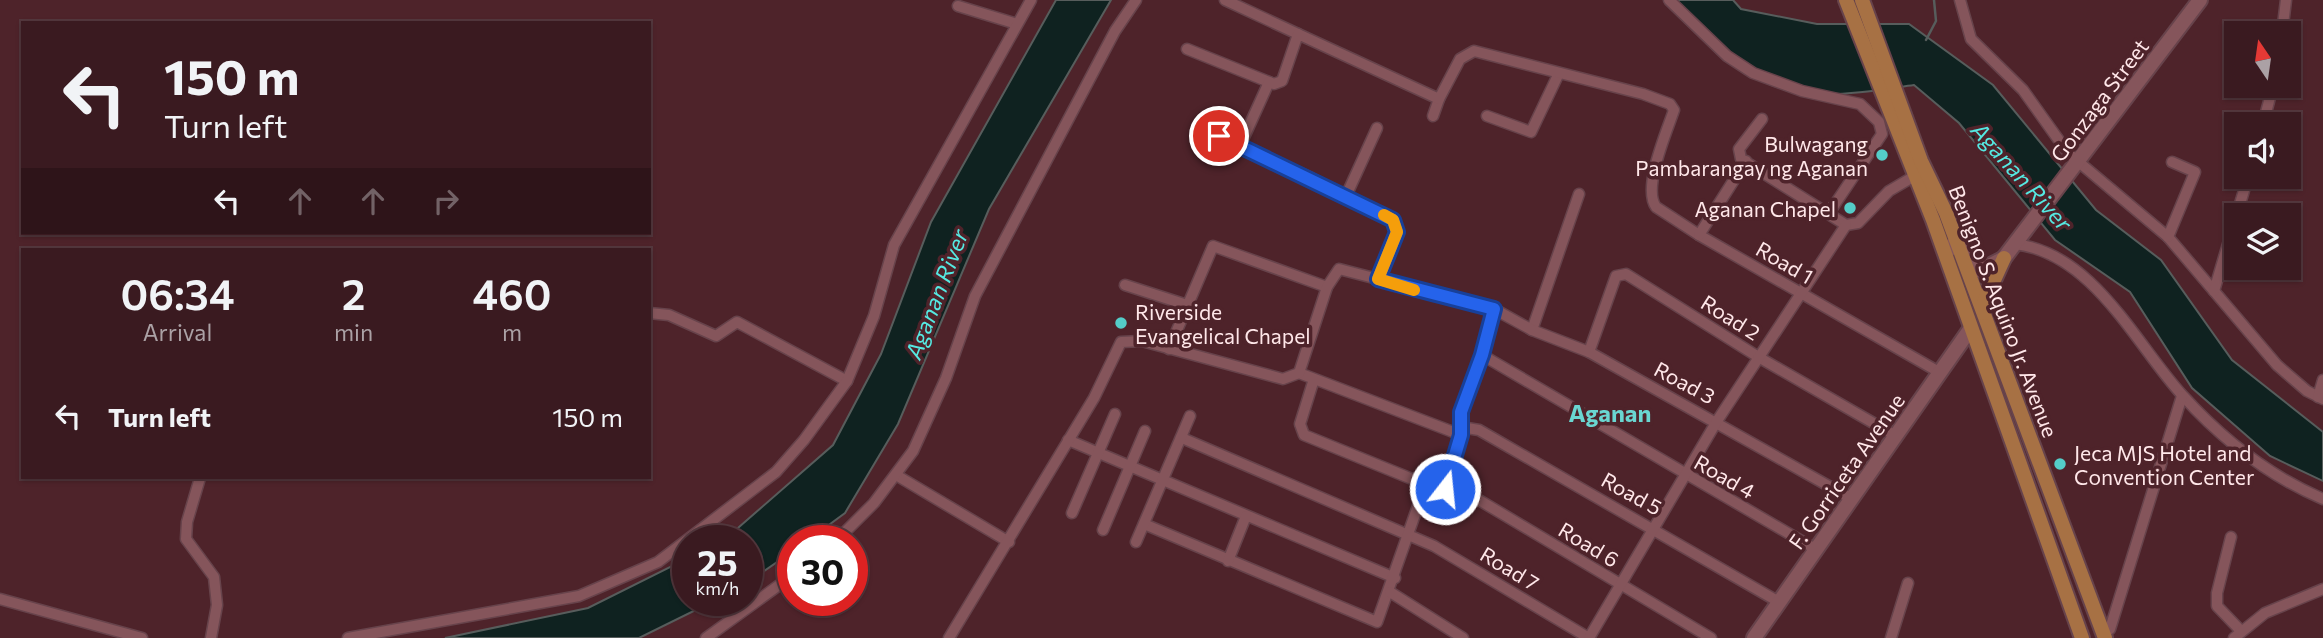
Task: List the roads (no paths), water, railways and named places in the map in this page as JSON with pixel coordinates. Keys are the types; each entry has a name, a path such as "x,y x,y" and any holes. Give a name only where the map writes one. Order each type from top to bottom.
{"main road":[{"name":"Benigno S. Aquino Jr. Avenue","path":"1846,0 1952,248 1986,317 2104,636"},
{"name":"Benigno S. Aquino Jr. Avenue","path":"1862,0 1896,113"},
{"name":"Gonzaga Street","path":"2004,258 2200,0"},
{"name":"Benigno S. Aquino Jr. Avenue","path":"1952,248 1971,328 2082,638"},
{"path":"1952,248 1973,270 1987,270 2004,258"},
{"path":"1986,317 1984,302 2004,258"},
{"name":"F. Gorriceta Avenue","path":"1754,638 1971,328"},
{"path":"1957,347 1969,338 1977,345"},
{"path":"2027,485 2040,492 2046,485 2046,480"}],"street":[{"path":"348,638 579,596 658,562 776,472 804,440 848,381 874,316 894,245 1031,0"},
{"path":"851,525 914,451 975,296 1115,31 1136,0"},
{"path":"1225,0 1439,99"},
{"path":"1669,0 1727,56 1753,73 1802,91 1860,104 1879,122 1882,134 1829,213"},
{"path":"1960,0 1971,39 2023,90 2068,153 2168,237 2277,365 2320,398 2323,380"},
{"path":"2284,21 2286,0"},
{"path":"958,6 1017,24"},
{"path":"1187,48 1274,84 1282,81 1298,34"},
{"path":"1433,116 1439,99 1460,59 1466,53 1474,51 1559,73 1531,132 1487,116"},
{"name":"Road 1","path":"1559,73 1619,86 1670,104 1674,110 1657,160 1652,202 1699,235 1939,372"},
{"path":"1240,146 1269,82"},
{"path":"1762,119 1739,149 1741,159 1846,225 1858,223 1889,191 1920,174"},
{"path":"1346,196 1377,128"},
{"path":"1219,136 1346,196 1367,209 1387,216 1397,226 1378,279"},
{"path":"1699,235 1746,161"},
{"path":"2168,237 2195,172 2172,162"},
{"path":"2214,291 2244,189"},
{"path":"1532,330 1579,194"},
{"path":"1589,638 1717,421 1846,225"},
{"path":"2014,244 2034,246 2084,278 2125,318 2182,396 2222,435 2282,481 2323,499"},
{"path":"950,638 1068,440 1121,342 1142,341 1169,349 1273,379 1283,379 1299,373 1327,287 1213,246 1169,349"},
{"name":"Road 3","path":"1327,287 1339,270 1494,309 1532,330 1589,352 1717,421 1852,499"},
{"name":"Road 2","path":"1589,352 1616,276 1620,274 1648,287 1760,358 1896,436"},
{"path":"1125,285 1187,305"},
{"path":"1314,379 1300,424 1304,435 1444,492 1461,431 1461,412 1482,355 1494,309"},
{"path":"651,313 669,316 716,336 737,322 848,381"},
{"name":"Road 4","path":"1482,355 1614,435 1817,550"},
{"name":"Road 5","path":"1299,373 1461,431 1479,430 1653,527 1779,603"},
{"path":"2104,636 2110,629 2182,396"},
{"path":"1072,513 1100,454 1115,414"},
{"path":"1136,542 1190,416"},
{"path":"1103,530 1145,432"},
{"name":"Road 7","path":"1182,438 1434,546 1589,638"},
{"path":"1068,440 1395,578"},
{"path":"896,475 1009,542"},
{"path":"200,479 187,522 186,539 214,577 217,605 211,638"},
{"name":"Road 6","path":"1447,481 1711,638"},
{"path":"1144,524 1377,622 1395,578 1425,486"},
{"path":"1228,561 1246,516"},
{"path":"2231,537 2219,584 2217,606 2238,635 2265,613 2323,589"},
{"path":"1891,638 1909,583"},
{"path":"706,638 777,587"},
{"path":"1390,592 1463,638"},
{"path":"0,599 142,638"}],"water":[{"name":"Aganan River","path":"1056,0 1111,0 989,209 898,424 845,513 829,525 777,525 777,562 763,572 763,525 741,525 833,445 881,354 931,222"},
{"name":"Aganan River","path":"1673,0 1733,0 1741,9 1817,24 1909,24 1993,85 2096,210 2161,260 2232,360 2323,432 2323,481 2270,456 2192,388 2130,292 2055,240 1959,123 1914,85 1828,94 1784,89 1747,71"},
{"path":"672,566 672,616 684,616 639,638 445,638 588,608"}],"waterway":[{"path":"1926,40 1936,21 1934,0"}],"place":[{"name":"Bulwagang Pambarangay ng Aganan","path":"1882,155"},
{"name":"Aganan Chapel","path":"1850,208"},
{"name":"Riverside Evangelical Chapel","path":"1121,323"},
{"name":"Jeca MJS Hotel and Convention Center","path":"2060,464"}],"district":[{"name":"Aganan","path":"1610,412"}]}
